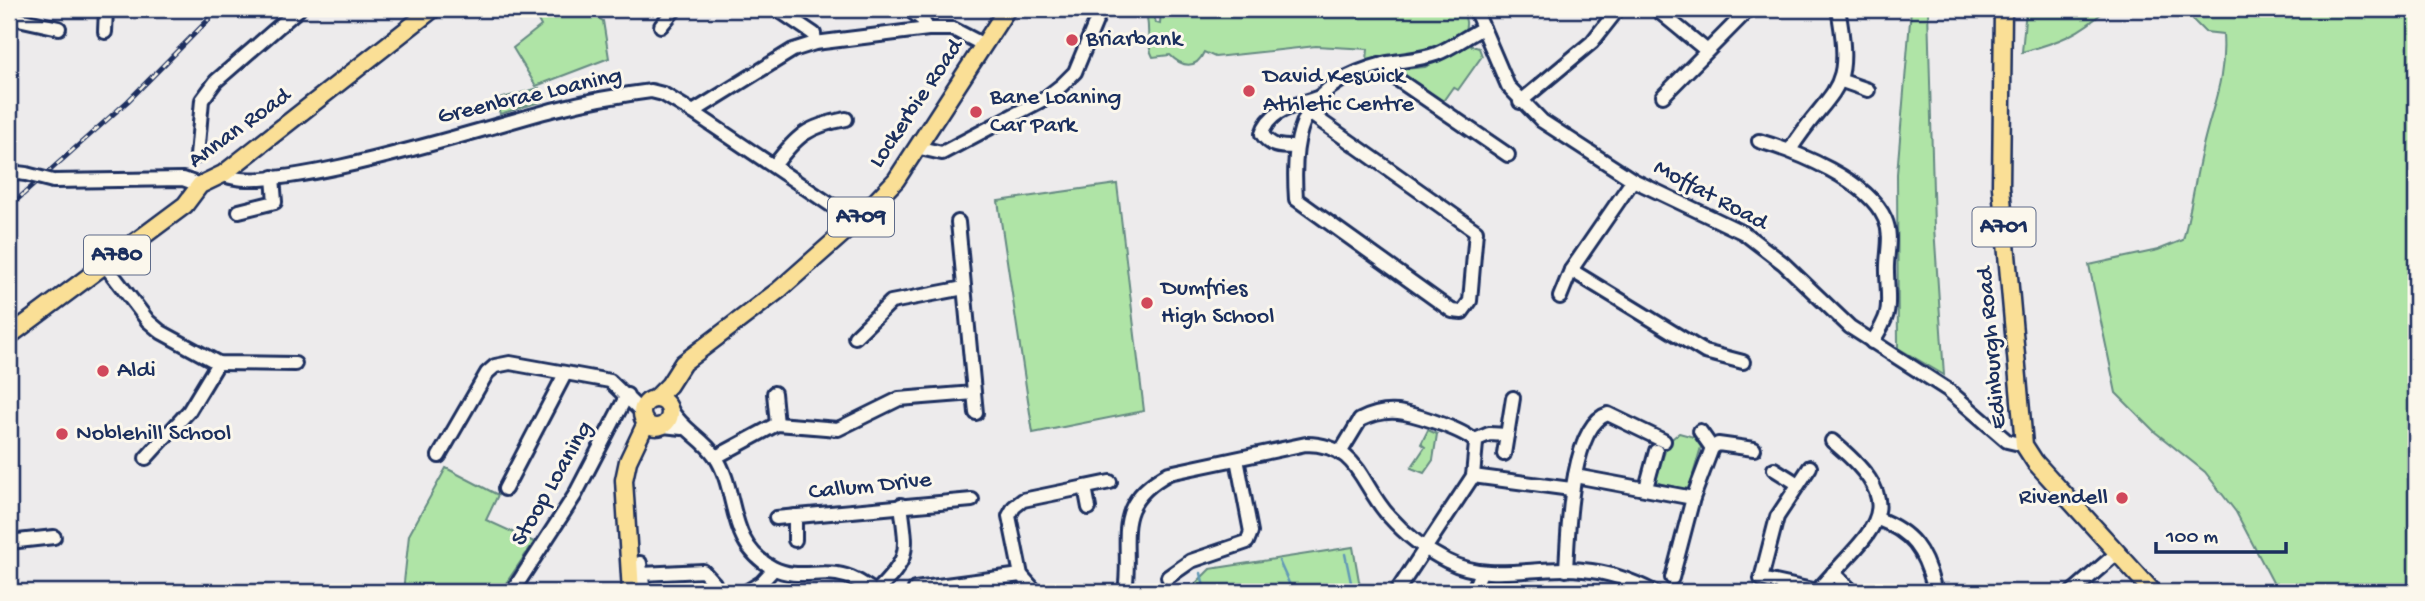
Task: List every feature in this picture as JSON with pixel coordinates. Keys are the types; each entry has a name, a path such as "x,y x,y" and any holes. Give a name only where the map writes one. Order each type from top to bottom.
{"main road":[{"name":"Annan Road","path":"9,336 184,205 200,185 223,174 433,9"},
{"name":"Lockerbie Road","path":"655,413 683,363 779,290 856,222 896,180 1007,9"},
{"name":"Edinburgh Road","path":"2003,9 2001,187 2024,445 2037,464 2153,592"},
{"path":"639,579 625,532 624,480 634,450 655,413"}],"street":[{"path":"104,32 106,9"},
{"path":"197,156 202,100 216,81 299,9"},
{"path":"661,26 675,9"},
{"path":"777,9 814,34 816,43"},
{"path":"908,9 922,19 928,29"},
{"path":"919,148 942,153 1044,99 1075,72 1101,9"},
{"name":"Moffat Road","path":"1475,9 1508,86 1520,103 1542,121 1633,180 1723,221 1764,247 1850,327 1948,390 2007,441 2024,445"},
{"path":"1520,103 1592,42 1618,9"},
{"path":"1656,9 1706,50"},
{"path":"1663,96 1749,9"},
{"path":"1790,150 1842,81 1845,58 1838,9"},
{"path":"9,17 59,28"},
{"path":"1294,146 1278,147 1268,143 1262,134 1265,124 1273,114 1317,98 1349,76 1384,64 1435,54 1483,28"},
{"path":"693,112 793,50 816,43 928,29 953,29 984,45"},
{"path":"1384,64 1394,77 1508,155"},
{"path":"1842,81 1868,90"},
{"name":"Greenbrae Loaning","path":"223,174 248,181 324,171 560,108 651,91 663,94 693,112 856,222"},
{"path":"1308,112 1476,232 1467,308 1452,311 1296,199 1294,146 1308,112 1317,98"},
{"path":"774,166 795,137 819,124 846,119"},
{"path":"1759,141 1790,150 1838,174 1868,197 1885,218 1890,241 1886,268 1889,317 1872,342"},
{"path":"9,172 53,181 183,179 200,185"},
{"path":"239,211 275,202 273,177"},
{"path":"1560,297 1571,270 1633,180"},
{"path":"958,222 976,413"},
{"path":"104,265 148,321 161,332 218,363 295,364"},
{"path":"1571,270 1705,352 1743,362"},
{"path":"855,337 891,302 964,288"},
{"path":"146,457 189,411 218,363"},
{"path":"439,456 477,388 495,366 510,363 610,381 627,395 702,441 716,457 743,538 756,555 774,569 794,574 835,573 856,578 876,592 895,573 905,555 901,505"},
{"path":"505,489 565,374"},
{"path":"774,393 777,424"},
{"path":"716,457 777,424 838,429 900,399 974,393"},
{"name":"Stoop Loaning","path":"512,592 575,495 627,395"},
{"path":"1504,454 1513,398"},
{"path":"1340,453 1360,420 1384,412 1404,412 1467,434 1475,440 1477,453 1473,476 1426,549 1406,573 1399,588"},
{"path":"1566,570 1571,489 1590,428 1599,417 1608,414 1660,446 1646,488"},
{"path":"1700,431 1712,448"},
{"path":"1475,440 1489,434 1507,435"},
{"path":"1810,467 1777,517 1761,579 1817,592 1878,519 1880,502 1876,485 1866,471 1832,441"},
{"path":"1125,592 1127,518 1143,491 1169,473 1306,444 1320,444 1340,453 1364,476 1388,515 1426,549 1449,562 1481,572 1506,575 1582,569 1612,575 1654,592"},
{"path":"1672,578 1693,498 1712,448 1718,444 1754,449"},
{"path":"1168,577 1198,557 1247,542 1251,532 1250,522 1237,458"},
{"path":"1774,469 1798,484"},
{"path":"1473,476 1571,489"},
{"path":"1575,476 1693,498"},
{"path":"1036,592 1021,575 1009,516 1014,507 1023,500 1110,482"},
{"name":"Callum Drive","path":"950,500 957,486"},
{"path":"1085,487 1089,508"},
{"name":"Callum Drive","path":"776,518 972,500"},
{"name":"Callum Drive","path":"795,516 795,540"},
{"path":"1878,519 1897,526 1920,546 1933,584"},
{"path":"9,542 54,537"},
{"path":"2073,592 2117,552"},
{"path":"746,592 761,583 774,569"},
{"path":"639,579 703,571 714,583 717,592"},
{"path":"1473,592 1481,572"},
{"path":"1833,573 1853,592"},
{"path":"915,589 937,590 1021,575"}],"green space":[{"path":"532,9 582,9 603,21 609,58 536,86 513,48 541,26"},
{"path":"1145,9 1152,9 1156,23 1160,24 1161,9 1462,9 1466,23 1462,34 1453,41 1423,52 1390,57 1367,60 1368,49 1316,46 1215,57 1204,52 1197,62 1188,65 1170,55 1153,57 1149,46"},
{"path":"1911,9 1928,9 1934,227 1944,375 1898,348 1897,174"},
{"path":"2026,9 2106,9 2087,25 2067,36 2022,52"},
{"path":"2182,9 2416,9 2416,592 2278,592 2236,512 2205,472 2155,432 2116,393 2089,265 2158,250 2183,240 2220,79 2223,34 2205,32"},
{"path":"1469,45 1479,48 1482,56 1458,90 1453,87 1441,104 1402,75 1404,69 1425,67"},
{"path":"539,88 543,101 500,114 496,100"},
{"path":"1117,184 1144,411 1033,433 998,201"},
{"path":"1428,430 1437,434 1433,460 1424,473 1411,468 1425,447 1421,444"},
{"path":"1679,433 1694,437 1701,447 1688,492 1655,482 1668,442"},
{"path":"446,468 498,495 486,520 534,542 500,592 403,592 409,535"},
{"path":"1353,547 1361,592 1187,592 1210,569"}],"waterway":[{"path":"1345,554 1353,592"},
{"path":"1279,561 1293,592"},
{"path":"1201,573 1205,592"}],"railway":[{"path":"9,207 128,101 219,9"}],"place":[{"name":"Briarbank","path":"1072,40"},
{"name":"David Keswick Athletic Centre","path":"1249,91"},
{"name":"Bane Loaning Car Park","path":"976,112"},
{"name":"Dumfries High School","path":"1147,303"},
{"name":"Aldi","path":"103,371"},
{"name":"Noblehill School","path":"62,434"},
{"name":"Rivendell","path":"2122,498"}]}
